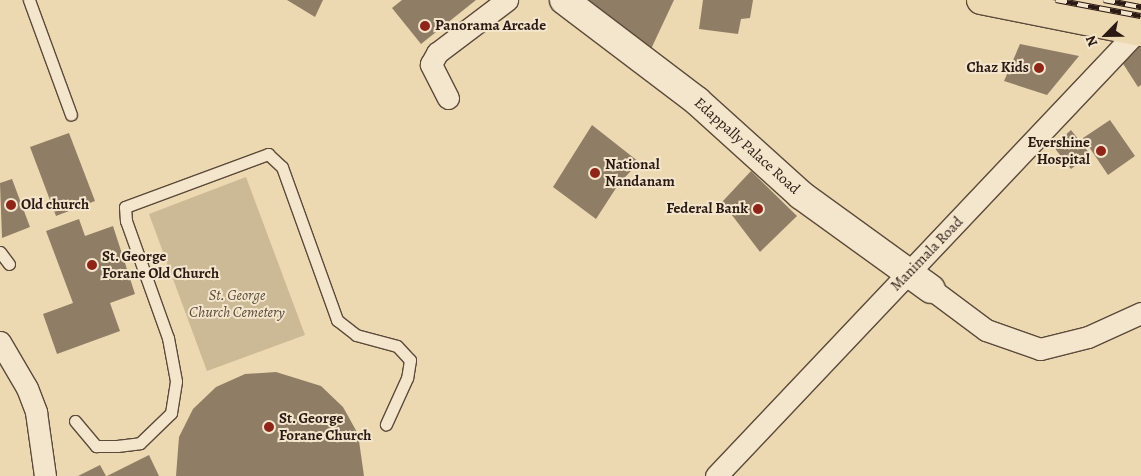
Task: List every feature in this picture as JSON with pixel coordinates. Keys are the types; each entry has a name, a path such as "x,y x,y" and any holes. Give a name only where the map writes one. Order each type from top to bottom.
{"main road":[{"path":"981,0 1139,30"}],"street":[{"path":"448,98 431,64 437,53 508,0"},
{"name":"Edappally Palace Road","path":"564,0 698,101 802,195 931,289"},
{"name":"Manimala Road","path":"716,476 1139,30"},
{"path":"931,289 986,330 1040,349 1088,337 1141,313"},
{"path":"0,342 27,388 36,412 45,476"}],"lane":[{"path":"29,0 71,115"},
{"path":"75,421 96,446 117,446 140,444 171,413 176,381 168,338 126,221 125,207 268,154 282,167 337,320 356,335 397,346 410,360 408,378 386,424"},
{"path":"0,252 9,264"}],"green space":[{"name":"St. George Church Cemetery","path":"246,177 305,335 207,371 149,214"}],"building":[{"path":"287,0 323,0 315,17"},
{"name":"Panorama Arcade","path":"402,0 476,0 421,44 392,8"},
{"path":"580,0 674,0 651,49"},
{"path":"703,0 753,0 750,18 741,19 738,34 699,29"},
{"path":"1141,37 1141,85 1138,87 1120,59"},
{"name":"Chaz Kids","path":"1020,44 1079,56 1047,95 1004,81"},
{"path":"1110,120 1135,156 1108,175 1083,138"},
{"name":"National Nandanam","path":"592,125 639,162 618,185 596,219 553,187"},
{"path":"1071,130 1090,154 1071,169 1053,146"},
{"path":"69,133 95,201 56,216 30,147"},
{"name":"Federal Bank","path":"751,171 797,216 760,252 722,202"},
{"name":"Old church","path":"12,179 30,227 2,238 0,183"},
{"name":"St. George Forane Old Church","path":"79,219 85,236 113,226 135,294 110,303 120,331 57,354 43,314 73,303 46,231"},
{"name":"St. George Forane Church","path":"276,372 321,386 343,407 358,434 364,476 176,476 179,437 193,409 216,387 245,374"},
{"path":"149,455 159,476 107,476"},
{"path":"100,465 106,476 78,476"}],"railway":[{"path":"1056,0 1141,16"},
{"path":"1104,0 1141,7"}],"place":[{"name":"Panorama Arcade","path":"425,26"},
{"name":"Chaz Kids","path":"1039,68"},
{"name":"Evershine Hospital","path":"1101,151"},
{"name":"National Nandanam","path":"595,173"},
{"name":"Old church","path":"11,205"},
{"name":"Federal Bank","path":"758,209"},
{"name":"St. George Forane Old Church","path":"92,265"},
{"name":"St. George Forane Church","path":"269,427"}]}
